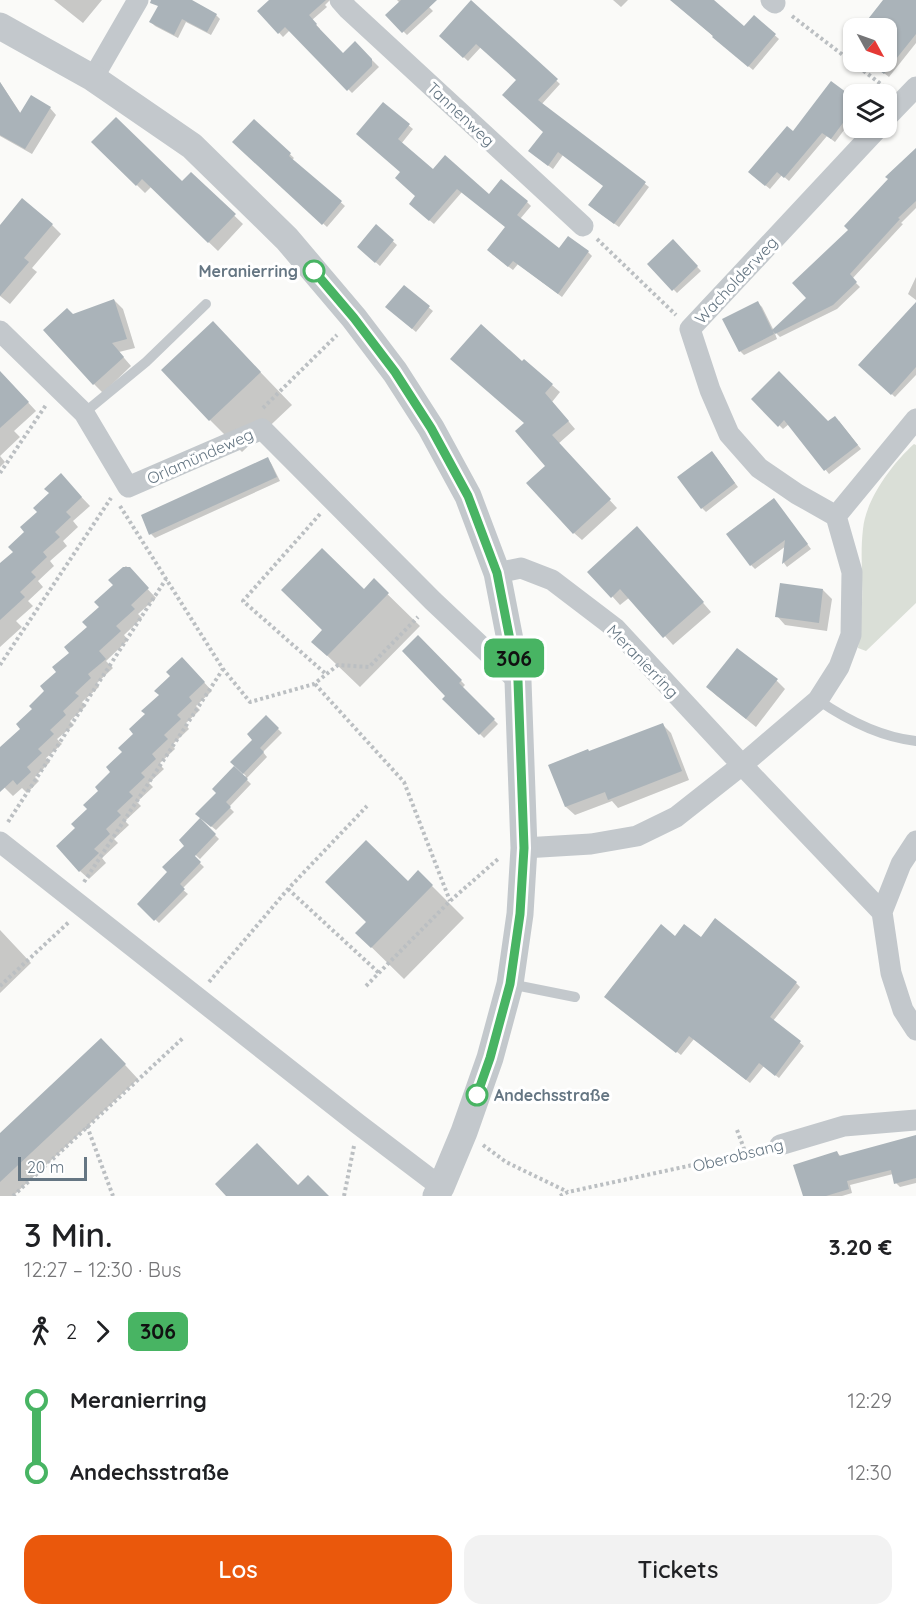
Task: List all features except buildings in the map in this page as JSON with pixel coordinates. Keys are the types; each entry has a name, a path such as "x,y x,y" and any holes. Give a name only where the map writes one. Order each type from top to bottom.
{"street":[{"path":"93,78 138,0"},
{"name":"Tannenweg","path":"340,0 583,226"},
{"path":"0,26 93,78 192,146 287,239 354,318 395,372 431,428 468,496 497,573 518,681 524,842 520,914 510,984 490,1058 442,1193 78,904 3,833"},
{"path":"897,110 912,100"},
{"name":"Wacholderweg","path":"836,516 797,494 759,468 729,434 710,390 690,329 869,138"},
{"name":"Orlamündeweg","path":"0,331 84,413 128,487 262,429 433,601 518,681"},
{"path":"524,842 591,844 637,836 675,817 742,765 818,700 839,667 851,635 852,572 836,516 916,419"},
{"name":"Meranierring","path":"497,573 521,568 552,580 615,628 882,912"},
{"path":"916,841 901,864 882,912 891,973 903,1010 916,1030"},
{"name":"Oberobsang","path":"780,1145 844,1126 916,1120"}],"lane":[{"path":"84,413 146,362 206,304"},
{"path":"818,700 857,724 888,735 916,741"},
{"path":"510,984 575,997"}],"path":[{"path":"773,1 912,100"},
{"path":"583,226 690,329"},
{"path":"263,409 327,345"},
{"path":"0,473 58,387"},
{"path":"0,665 113,494 223,669 250,702 314,684 338,665 369,667 433,601"},
{"path":"326,674 243,600 332,500"},
{"path":"3,833 166,579"},
{"path":"0,986 78,904 223,669"},
{"path":"314,684 404,782 450,901"},
{"path":"196,997 288,890 367,806"},
{"path":"366,987 450,901 524,842"},
{"path":"288,890 379,973"},
{"path":"13,1196 183,1038"},
{"path":"344,1196 358,1125"},
{"path":"87,1126 113,1196"},
{"path":"737,1131 746,1154"},
{"path":"464,1132 506,1162 568,1192"},
{"name":"Oberobsang","path":"560,1196 568,1192 780,1145"}],"shaded area":[{"path":"914,444 916,445 916,603 866,651 858,648 862,603 862,538 865,518 881,483 897,461"}],"bus line":[{"name":"306","path":"314,271 395,372 431,428 468,496 497,573 518,681 524,848 520,914 510,984 490,1058 477,1095"}],"place":[{"name":"Meranierring","path":"314,271"},
{"name":"Andechsstraße","path":"477,1095"}]}
